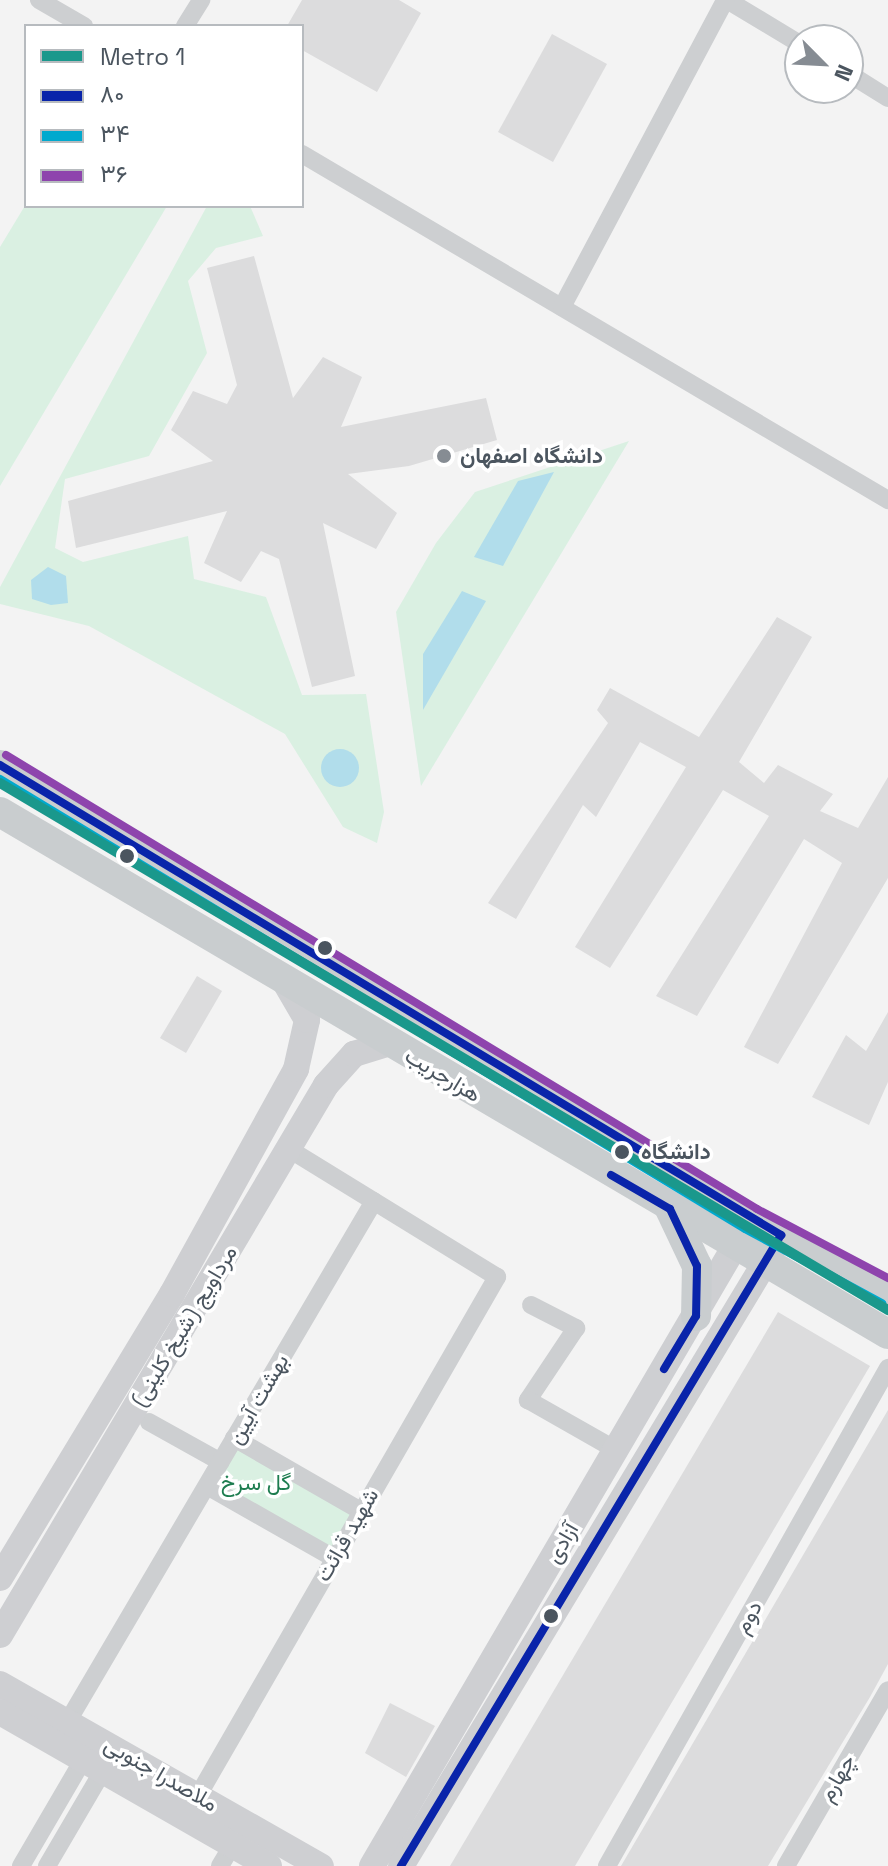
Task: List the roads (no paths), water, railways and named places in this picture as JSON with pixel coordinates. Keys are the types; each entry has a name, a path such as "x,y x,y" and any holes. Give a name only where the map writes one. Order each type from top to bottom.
{"main road":[{"path":"0,765 751,1219 888,1292"},
{"name":"هزارجریب","path":"0,812 735,1248 888,1334"},
{"name":"مرداویج (شیخ کلینی)","path":"0,1578 172,1294 296,1069 307,1020 283,979"},
{"name":"مرداویج (شیخ کلینی)","path":"0,1635 326,1085 354,1054 391,1043"},
{"path":"670,1209 697,1266 696,1316"},
{"name":"آزادی","path":"372,1866 751,1219"},
{"name":"آزادی","path":"401,1866 781,1235"},
{"path":"172,1294 195,1308"},
{"path":"498,1654 521,1668"},
{"name":"ملاصدرا جنوبی","path":"0,1684 199,1794 321,1866"},
{"name":"ملاصدرا جنوبی","path":"0,1712 94,1764 226,1855 269,1866"},
{"path":"410,1866 422,1831"}],"street":[{"path":"39,0 81,24"},
{"path":"186,24 201,0"},
{"path":"562,307 726,0 784,34"},
{"path":"864,83 888,98"},
{"path":"304,155 888,500"},
{"path":"289,1149 374,1201"},
{"name":"شهید قرائت","path":"199,1794 497,1277 374,1201"},
{"name":"بهشت آیین","path":"68,1721 374,1201"},
{"path":"531,1305 576,1328 528,1400 616,1450"},
{"name":"دوم","path":"607,1866 888,1368"},
{"path":"149,1422 221,1462"},
{"path":"234,1438 361,1511"},
{"path":"207,1486 334,1558"},
{"name":"چهارم","path":"786,1866 887,1696"},
{"path":"21,1866 94,1764"},
{"path":"47,1866 94,1764"}],"water":[{"path":"554,472 503,566 474,557 518,481"},
{"path":"48,567 66,576 68,603 51,605 32,599 31,580"},
{"path":"462,591 486,601 423,710 423,654"},
{"path":"340,749 353,755 359,768 353,781 340,787 327,781 321,768 327,755"}],"metro line":[{"name":"1","path":"0,783 888,1310"}],"place":[{"name":"دانشگاه اصفهان","path":"444,456"},
{"name":"دانشگاه","path":"622,1152"}],"park label":[{"name":"گل سرخ","path":"256,1483"}]}
